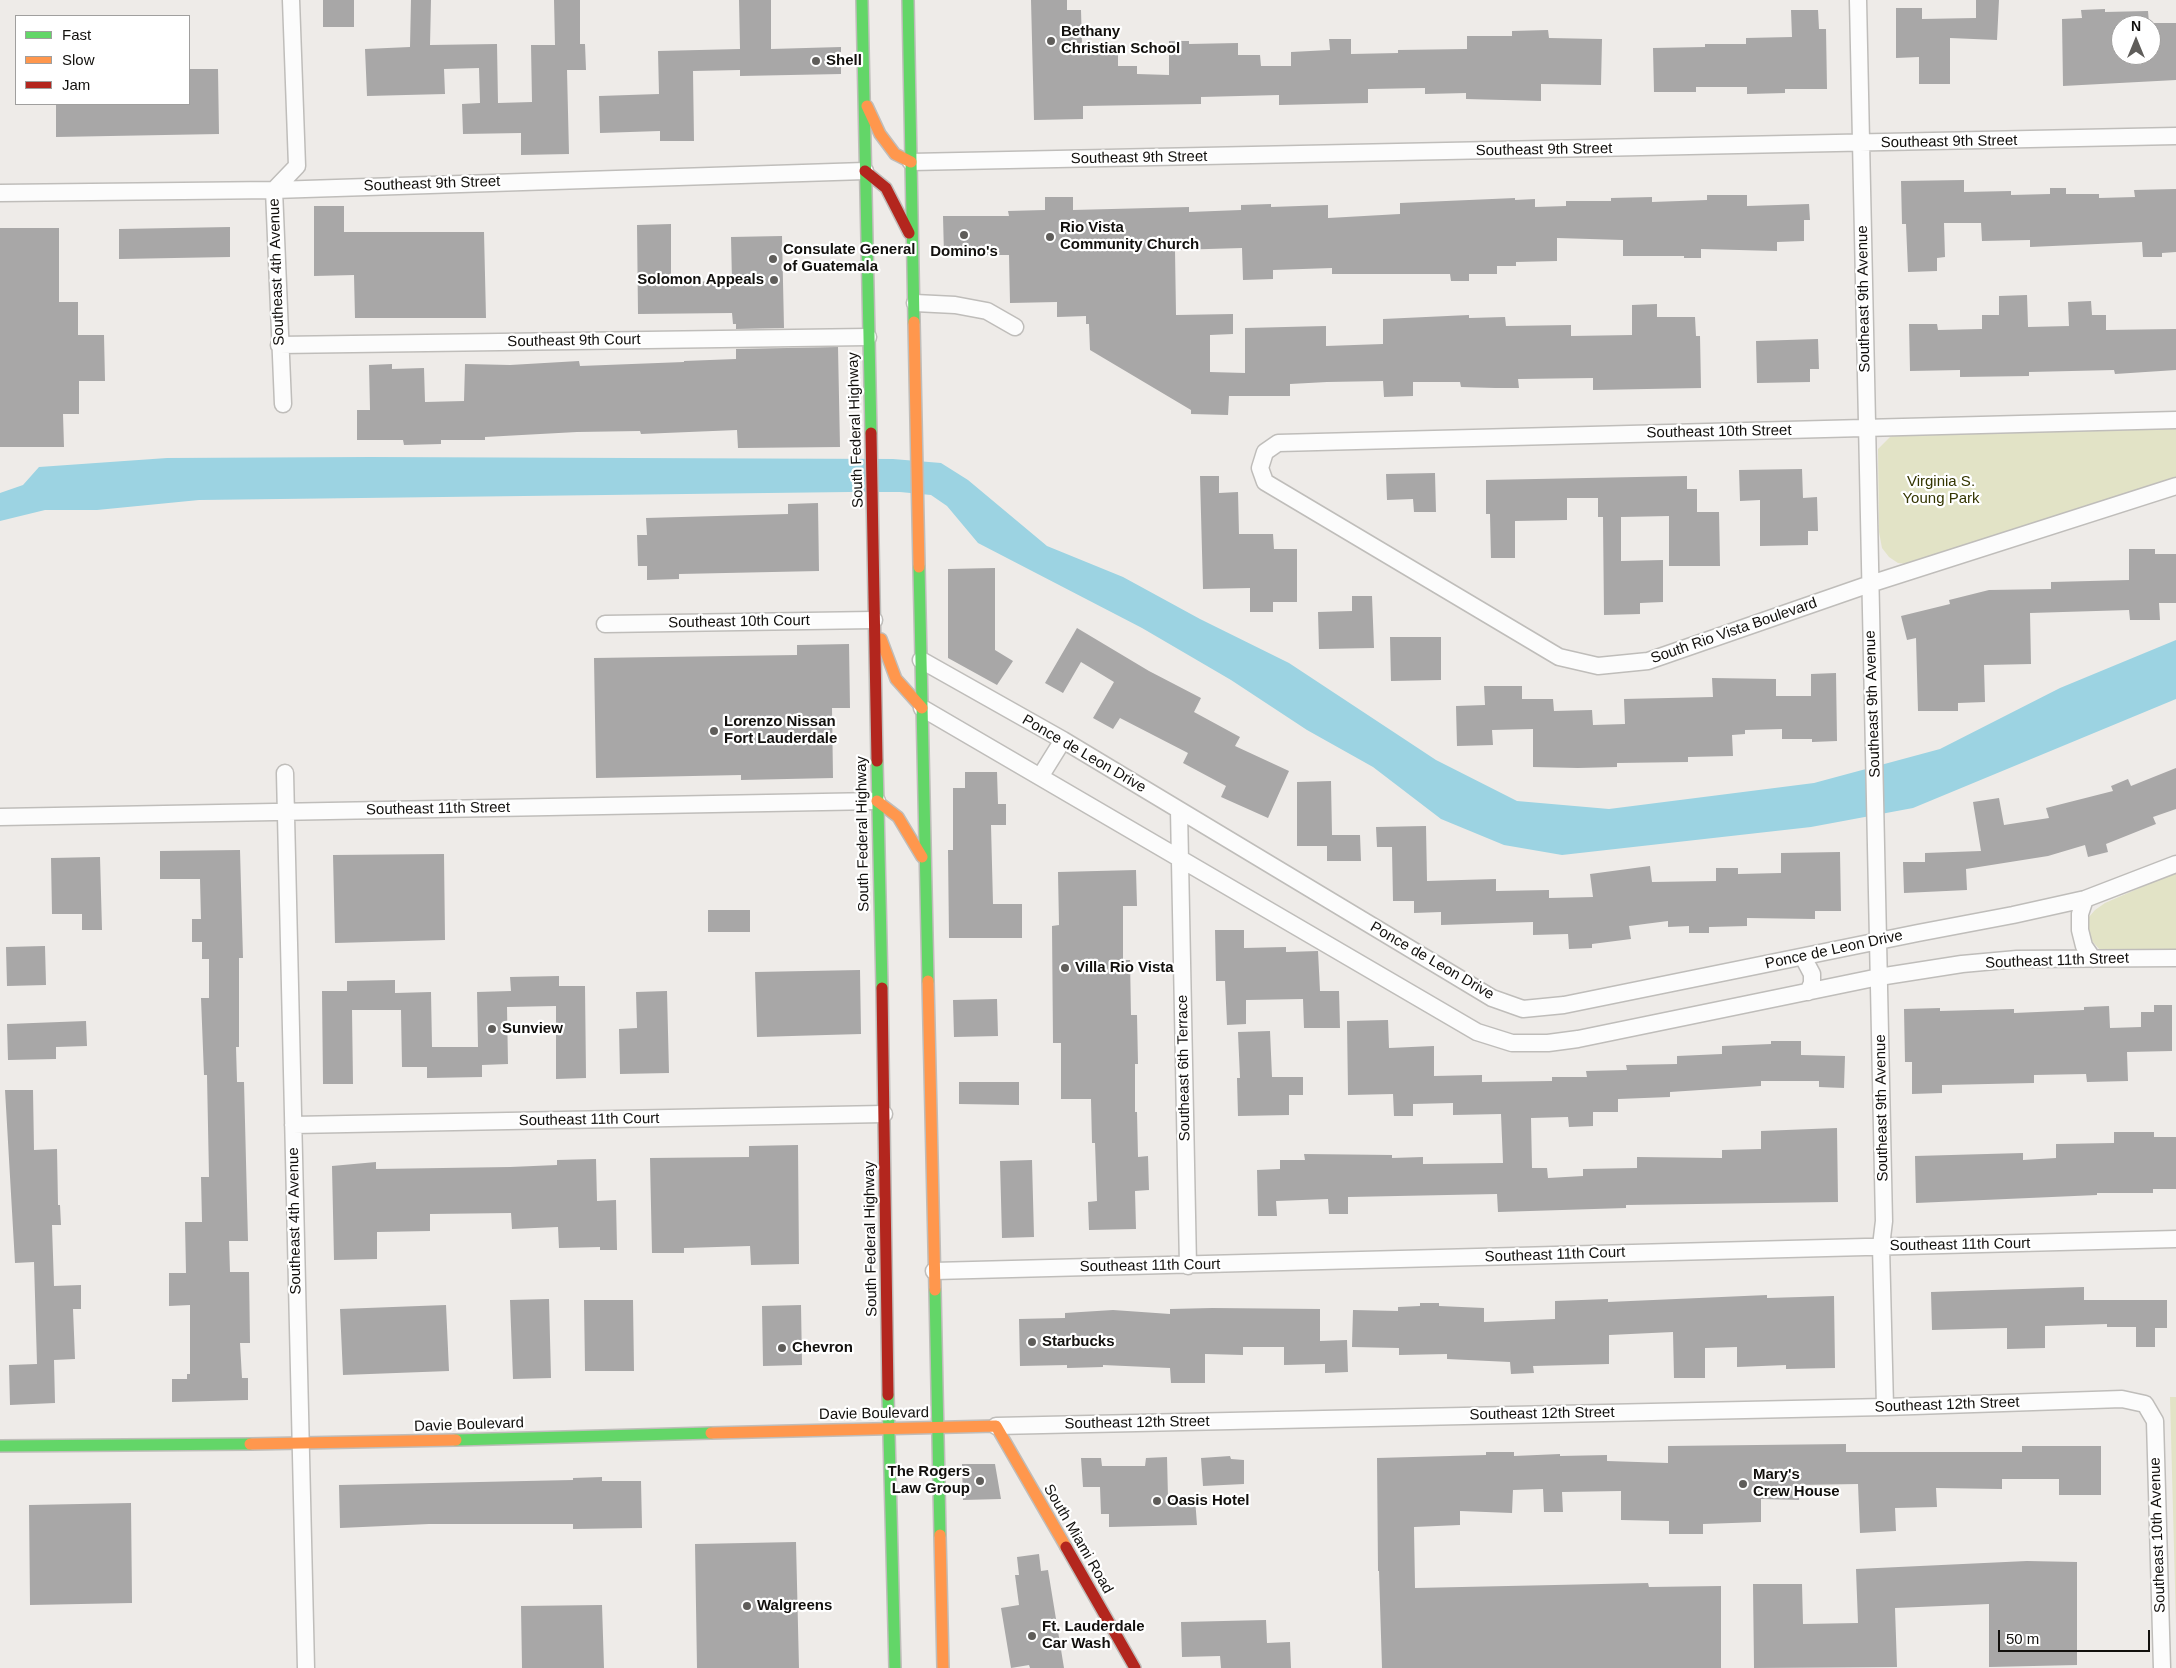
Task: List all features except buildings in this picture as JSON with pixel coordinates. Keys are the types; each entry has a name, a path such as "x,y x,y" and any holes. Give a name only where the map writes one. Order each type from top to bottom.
{"main road":[{"name":"South Federal Highway","path":"862,0 884,1114 888,1428 895,1668"},
{"path":"908,0 943,1668"},
{"path":"864,99 880,134 895,154 911,162"},
{"path":"865,170 886,188 896,204 913,243"},
{"path":"874,620 896,679 922,708"},
{"path":"877,800 898,817 925,862"},
{"name":"Southeast 12th Street","path":"938,1428 996,1426"},
{"name":"South Miami Road","path":"996,1426 1135,1668"},
{"name":"Davie Boulevard","path":"0,1446 301,1444 938,1428"}],"street":[{"name":"Southeast 4th Avenue","path":"283,404 279,345 274,190 297,166 291,0"},
{"name":"Southeast 9th Avenue","path":"1858,0 1884,1221 1881,1246 1885,1407"},
{"name":"Southeast 9th Street","path":"911,162 1860,144 2176,136"},
{"name":"Southeast 9th Street","path":"0,193 274,190 865,170"},
{"path":"915,303 955,305 987,312 1015,327"},
{"name":"Southeast 9th Court","path":"279,345 868,337"},
{"name":"Southeast 10th Street","path":"1265,452 1278,442 2176,420"},
{"name":"South Rio Vista Boulevard","path":"1265,452 1260,468 1265,482 1559,657 1598,666 1648,661 1870,584 2176,486"},
{"name":"Southeast 10th Court","path":"605,624 874,620"},
{"name":"Ponce de Leon Drive","path":"921,660 1064,740 1492,998 1523,1009 1564,1006 2086,899 2176,864"},
{"path":"922,708 1477,1032 1512,1043 1548,1043 1578,1039 1879,977"},
{"path":"1040,777 1064,740"},
{"name":"Southeast 4th Avenue","path":"285,774 306,1668"},
{"name":"Southeast 11th Street","path":"0,817 877,800"},
{"name":"Southeast 6th Terrace","path":"1179,810 1188,1266"},
{"path":"2086,899 2080,914 2080,930 2084,946 2094,959"},
{"path":"1803,957 1812,974 1812,984 1808,992"},
{"name":"Southeast 11th Street","path":"1879,977 2017,959 2176,958"},
{"name":"Southeast 11th Court","path":"293,1125 884,1114"},
{"name":"Southeast 11th Court","path":"934,1271 2176,1240"},
{"name":"Southeast 12th Street","path":"996,1426 1885,1407 2122,1399 2145,1404"},
{"name":"Southeast 10th Avenue","path":"2145,1404 2155,1421 2162,1668"}],"green space":[{"name":"Virginia S. Young Park","path":"2176,425 2176,477 1907,564 1898,563 1889,557 1882,548 1879,532 1878,449 1890,437 1901,433"},
{"path":"2176,872 2176,952 2114,953 2100,950 2089,934 2089,917 2095,910 2105,903"},
{"path":"2170,1397 2176,1397 2176,1624"}],"water":[{"path":"167,458 893,459 941,463 968,480 1047,546 1123,577 1200,619 1289,663 1436,760 1517,801 1609,809 1814,783 1940,749 2060,688 2176,640 2176,699 1913,808 1811,827 1562,855 1504,845 1441,819 1373,767 1307,730 1231,680 1142,628 978,543 947,506 931,495 900,492 849,492 199,500 97,510 45,510 0,521 0,493 23,485 39,467"}],"traffic: fast":[{"path":"862,0 871,433"},
{"path":"908,0 914,322"},
{"path":"919,567 928,981"},
{"path":"877,761 882,988"},
{"path":"935,1290 940,1535"},
{"path":"888,1395 895,1668"},
{"path":"456,1440 711,1433"},
{"path":"0,1446 250,1444"}],"traffic: slow":[{"path":"867,106 880,134 895,154 911,162"},
{"path":"914,322 919,567"},
{"path":"881,639 896,679 922,708"},
{"path":"877,801 898,817 922,857"},
{"path":"928,981 935,1290"},
{"path":"711,1433 996,1426 1066,1547"},
{"path":"250,1444 456,1440"},
{"path":"940,1535 943,1668"}],"traffic: jam":[{"path":"865,171 886,188 909,233"},
{"path":"871,433 877,761"},
{"path":"882,988 888,1395"},
{"path":"1066,1547 1135,1668"}],"place":[{"name":"Bethany Christian School","path":"1051,41"},
{"name":"Shell","path":"816,61"},
{"name":"Domino's","path":"964,235"},
{"name":"Rio Vista Community Church","path":"1050,237"},
{"name":"Consulate General of Guatemala","path":"773,259"},
{"name":"Solomon Appeals","path":"774,280"},
{"name":"Lorenzo Nissan Fort Lauderdale","path":"714,731"},
{"name":"Villa Rio Vista","path":"1065,968"},
{"name":"Sunview","path":"492,1029"},
{"name":"Starbucks","path":"1032,1342"},
{"name":"Chevron","path":"782,1348"},
{"name":"The Rogers Law Group","path":"980,1481"},
{"name":"Mary's Crew House","path":"1743,1484"},
{"name":"Oasis Hotel","path":"1157,1501"},
{"name":"Walgreens","path":"747,1606"},
{"name":"Ft. Lauderdale Car Wash","path":"1032,1636"}]}
